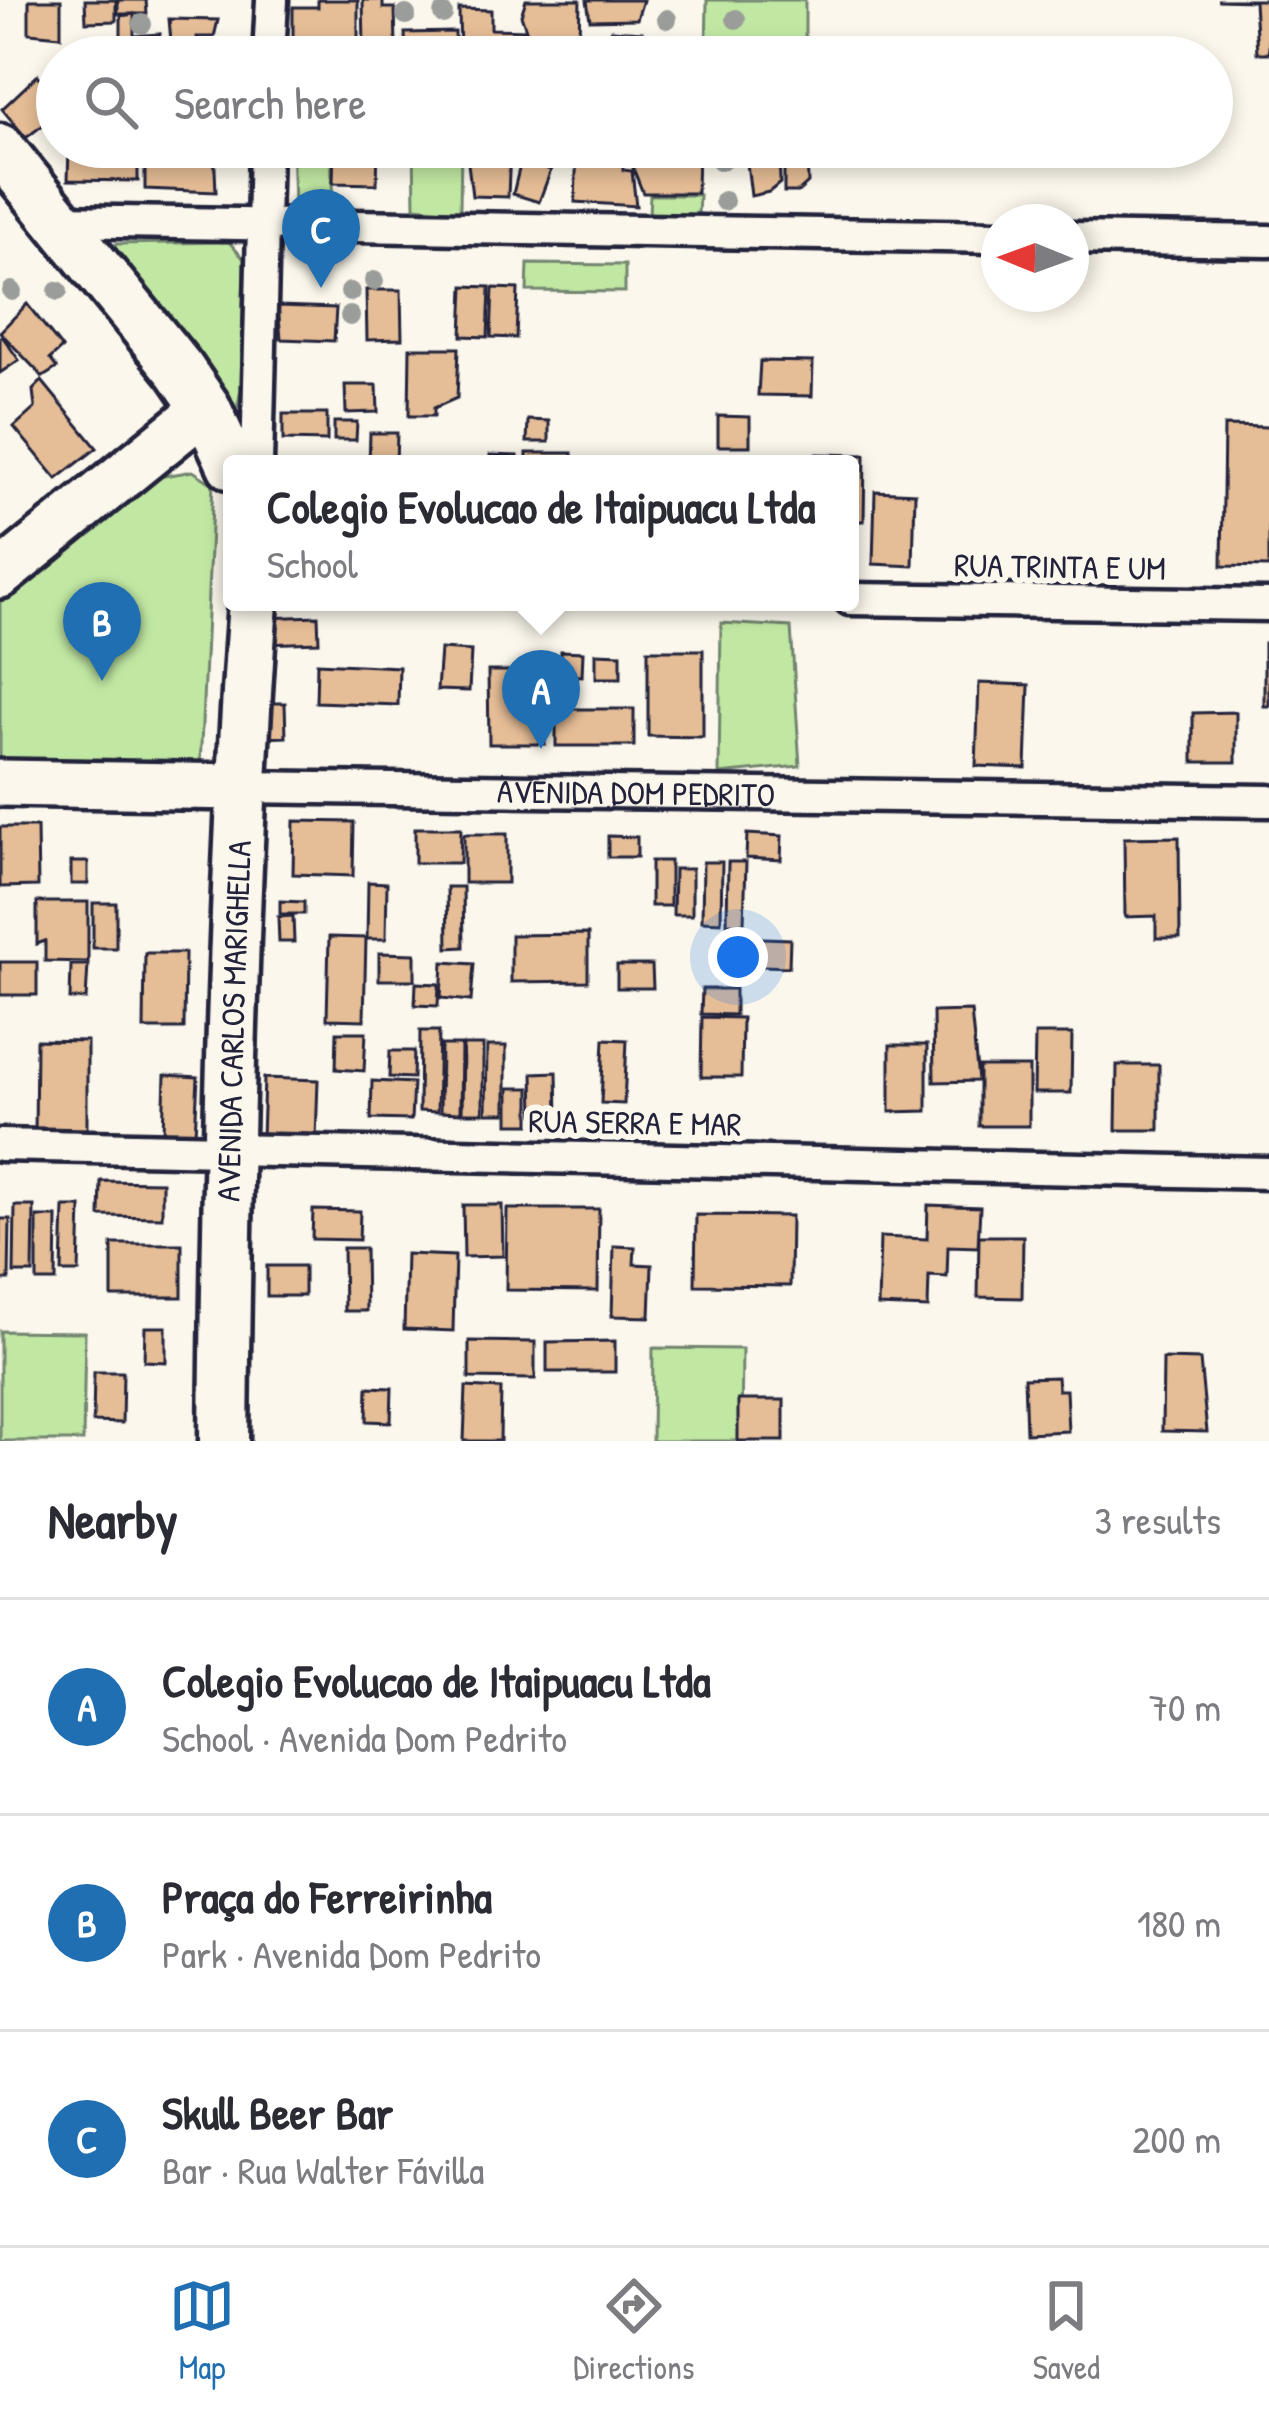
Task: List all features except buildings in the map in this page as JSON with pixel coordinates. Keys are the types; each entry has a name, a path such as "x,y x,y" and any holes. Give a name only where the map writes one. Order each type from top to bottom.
{"main road":[{"path":"0,149 206,407 228,455"},
{"name":"AVENIDA CARLOS MARIGHELLA","path":"224,1441 227,1148 239,787 252,611"}],"street":[{"path":"270,36 272,0"},
{"path":"257,455 264,168"},
{"path":"59,221 981,237"},
{"path":"1089,238 1269,241"},
{"path":"0,574 206,407"},
{"name":"RUA TRINTA E UM","path":"859,599 1269,604"},
{"name":"AVENIDA DOM PEDRITO","path":"0,783 1269,801"},
{"name":"RUA SERRA E MAR","path":"0,1144 1269,1174"}],"green space":[{"path":"707,0 805,0 805,36 706,36"},
{"path":"293,168 332,168 333,212 306,211 294,204"},
{"path":"414,168 461,168 460,211 415,207"},
{"path":"650,195 699,195 698,215 649,214"},
{"path":"229,242 244,259 241,389 232,435 109,260 116,244"},
{"path":"528,264 625,265 625,292 527,291"},
{"path":"193,471 213,484 200,767 0,765 0,597 147,479"},
{"path":"721,623 791,627 800,766 719,774"},
{"path":"0,1331 85,1332 83,1441 0,1441"},
{"path":"653,1348 742,1349 741,1441 652,1441"}],"place":[{"name":"Skull Beer Bar","path":"321,288"},
{"name":"Praça do Ferreirinha","path":"102,681"},
{"name":"Colegio Evolucao de Itaipuacu Ltda","path":"541,749"}]}
